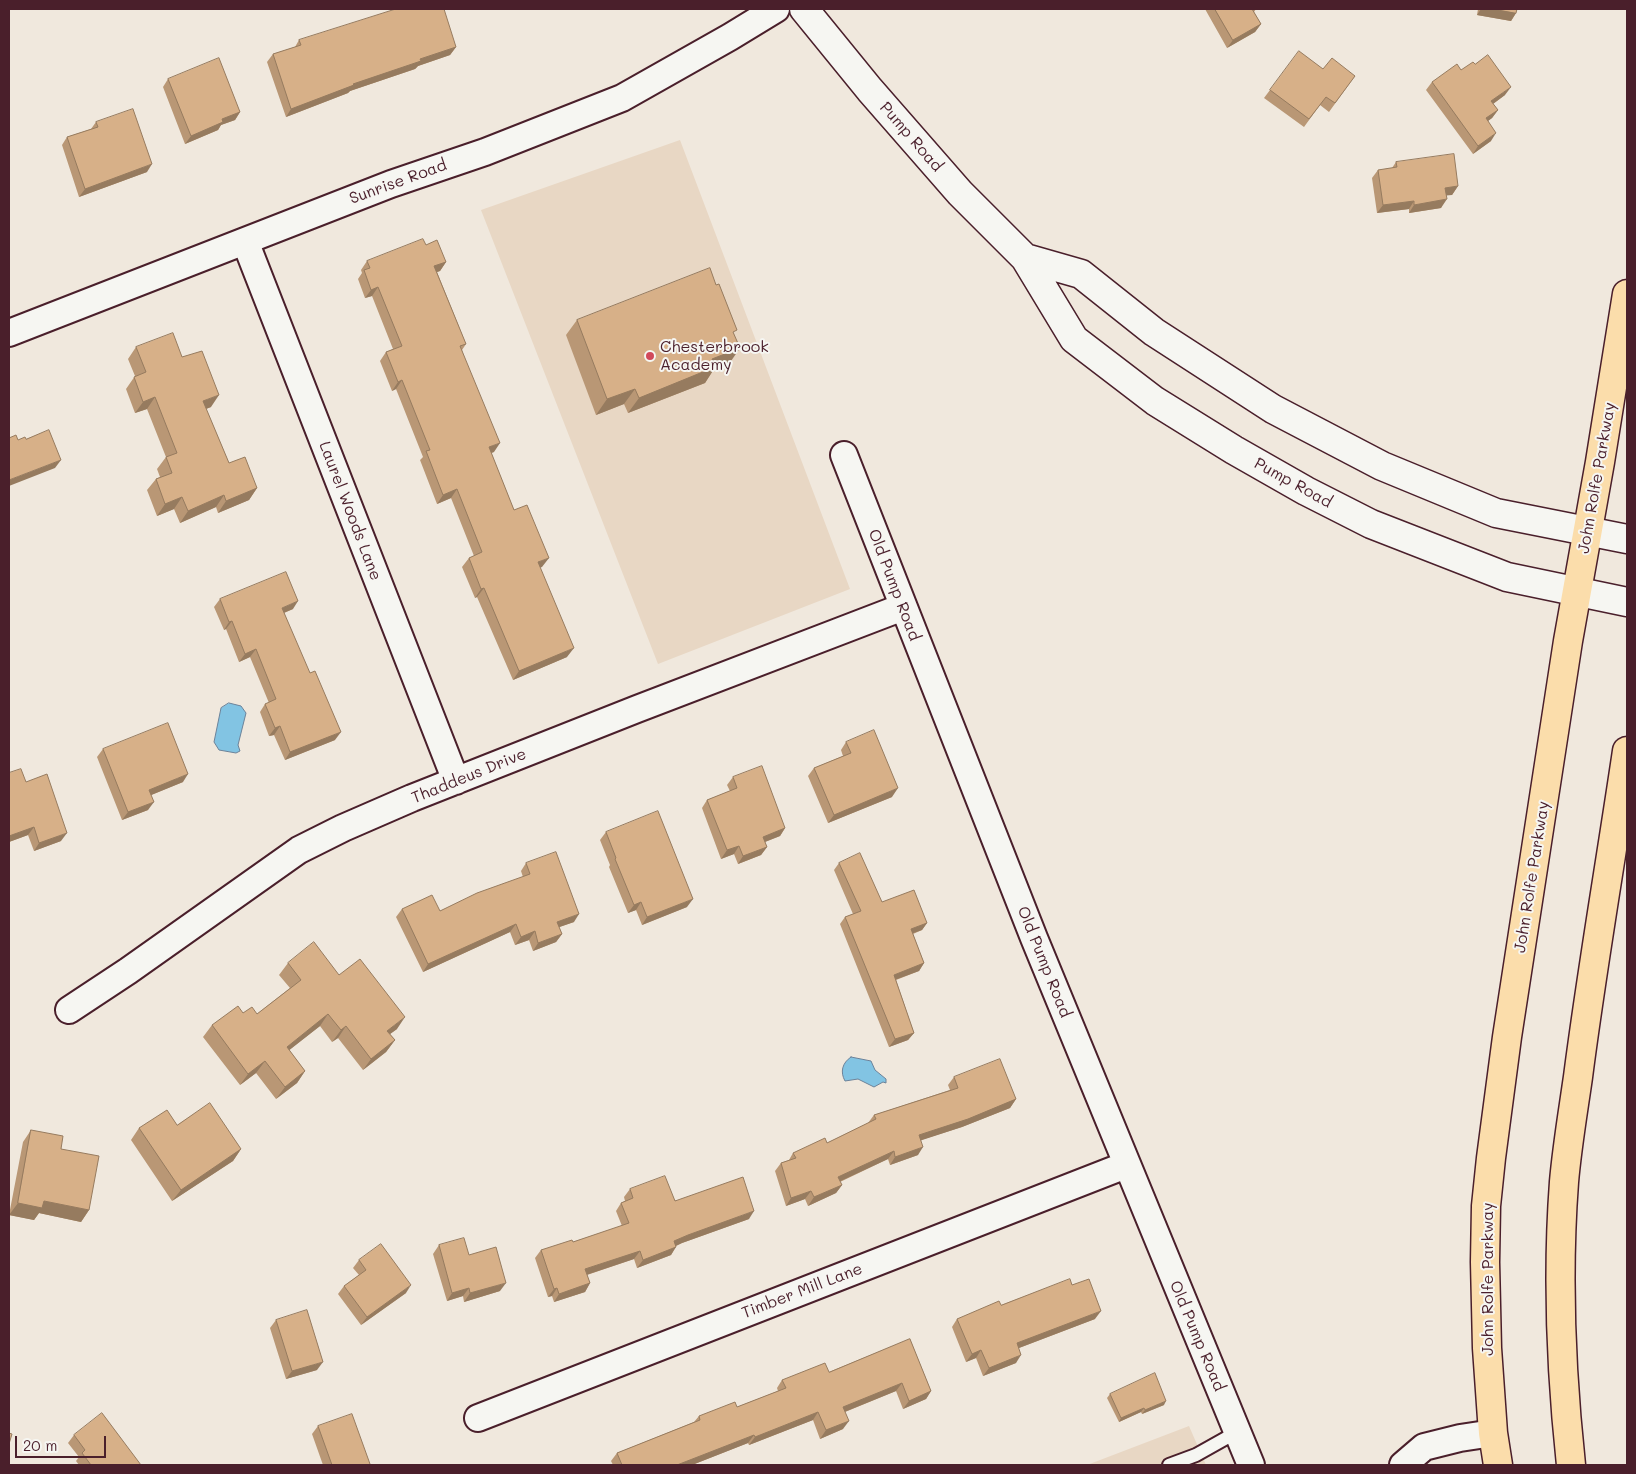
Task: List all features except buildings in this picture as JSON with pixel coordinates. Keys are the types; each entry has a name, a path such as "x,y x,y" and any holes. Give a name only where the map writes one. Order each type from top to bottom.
{"main road":[{"name":"Pump Road","path":"804,9 870,90 960,193 1025,258 1074,339 1154,401 1306,491 1371,524 1507,577 1627,602"},
{"name":"Pump Road","path":"1025,258 1081,274 1154,332 1273,409 1382,466 1496,514 1627,539"},
{"name":"John Rolfe Parkway","path":"1498,1465 1493,1433 1484,1262 1486,1206 1491,1158 1507,1037 1577,592 1627,294"},
{"path":"1571,1465 1566,1419 1562,1318 1561,1250 1564,1181 1587,1005 1627,751"}],"street":[{"name":"Sunrise Road","path":"9,332 391,184 484,152 622,98 730,38 776,9"},
{"name":"Laurel Woods Lane","path":"245,241 456,781"},
{"name":"Old Pump Road","path":"844,455 1034,938 1251,1465"},
{"name":"Thaddeus Drive","path":"69,1010 133,968 299,850 343,828 456,781 903,607"},
{"name":"Timber Mill Lane","path":"478,1418 1126,1165"},
{"path":"1403,1465 1424,1447 1460,1438 1493,1433"}],"lane":[{"path":"1174,1464 1196,1455 1237,1432"}],"shaded area":[{"path":"680,140 850,589 658,664 481,210"},
{"path":"1189,1426 1206,1465 1087,1465"}],"water":[{"path":"229,703 241,706 246,713 238,745 240,751 236,753 219,750 214,742 221,708"},
{"path":"851,1057 871,1061 875,1070 886,1079 886,1083 883,1082 874,1087 858,1079 845,1081 843,1068"}],"place":[{"name":"Chesterbrook Academy","path":"650,356"}]}
